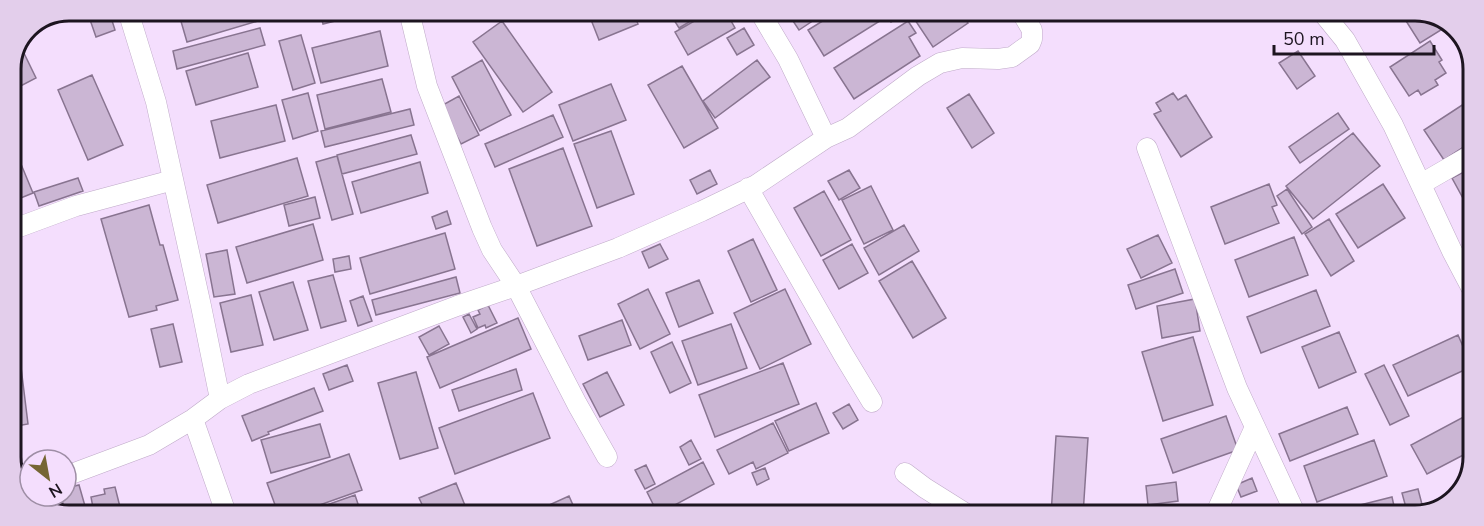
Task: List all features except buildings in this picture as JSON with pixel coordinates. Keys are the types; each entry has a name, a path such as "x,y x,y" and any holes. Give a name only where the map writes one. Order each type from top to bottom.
{"street":[{"path":"131,21 156,102 220,399"},
{"path":"412,21 427,86 482,228 492,250 516,286 607,457"},
{"path":"765,21 788,59 826,138"},
{"path":"78,471 148,445 193,419 220,399 249,384 618,248 702,211 748,188 826,138 848,128 918,76 940,63 962,58 998,60 1012,57 1030,44 1032,30 1027,21"},
{"path":"1330,21 1345,40 1393,124 1463,270"},
{"path":"1148,148 1237,388 1291,505"},
{"path":"1421,184 1463,160"},
{"path":"21,226 76,206 173,180"},
{"path":"748,188 872,402"},
{"path":"193,419 223,505"},
{"path":"1220,505 1255,427"},
{"path":"905,473 953,505"}]}
